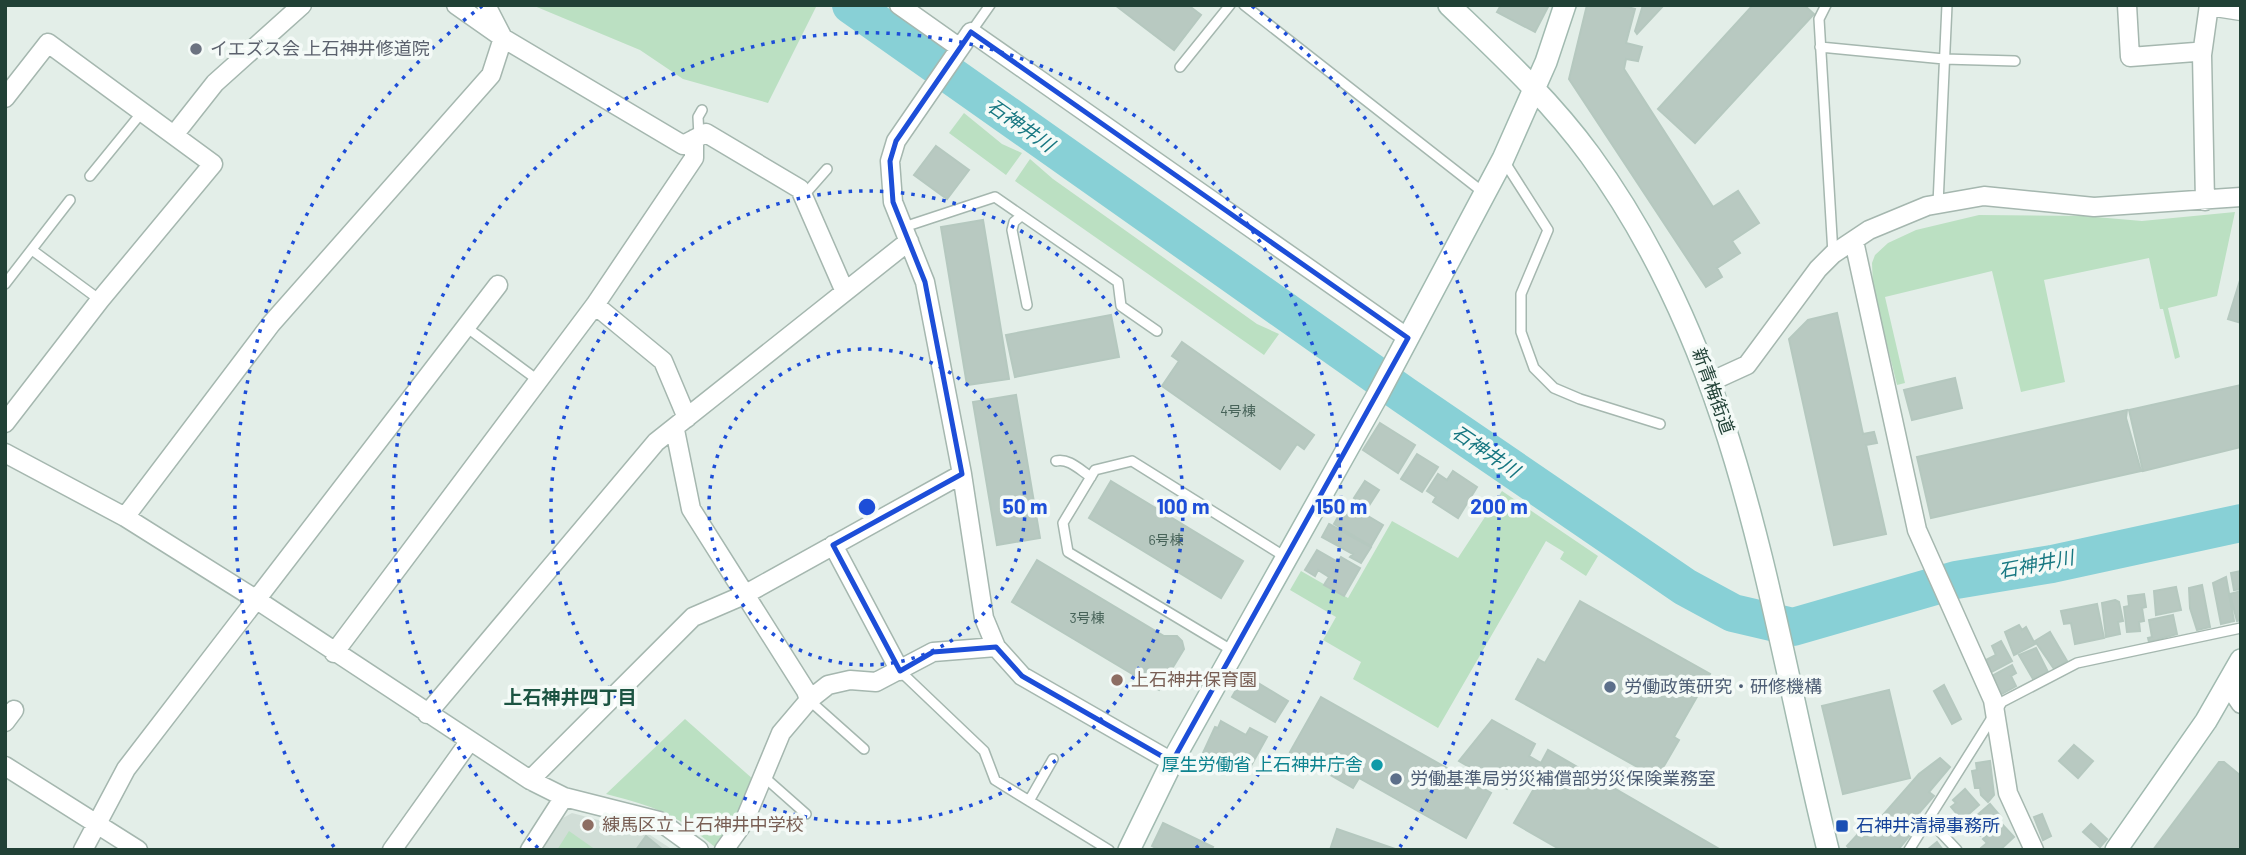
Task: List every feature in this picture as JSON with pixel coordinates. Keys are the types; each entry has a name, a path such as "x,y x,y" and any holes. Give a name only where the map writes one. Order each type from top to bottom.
{"street":[{"path":"174,135 215,83 302,5"},
{"path":"456,5 503,38 683,145 706,132 804,194 845,292"},
{"path":"125,517 271,324 491,75 503,38 486,5"},
{"path":"899,5 958,52"},
{"name":"新青梅街道","path":"1449,5 1535,88 1590,154 1622,201 1663,274 1712,381 1755,528 1828,850"},
{"path":"1129,850 1172,762 1380,392 1503,159 1535,88 1565,5"},
{"path":"2127,5 2130,57 2194,52 2202,55"},
{"path":"2205,201 2202,55 2209,6 2241,11"},
{"path":"1172,762 1022,677 996,647 985,618 962,474 925,282 893,202 890,161 896,141 971,32 1408,338"},
{"path":"5,98 48,43 213,164 100,300 5,423"},
{"path":"334,653 595,305 694,158 697,138"},
{"path":"1712,381 1747,366 1818,269 1833,254 1869,230 1938,204 1984,196 2094,207 2241,197"},
{"path":"427,714 656,442 845,292 907,234"},
{"path":"1854,240 1917,530 1996,711 2008,793 2034,850"},
{"path":"83,850 126,769 498,285"},
{"path":"595,305 663,361 681,424 691,509 809,700"},
{"path":"5,453 125,517 257,600 530,780 564,797 659,821 699,850"},
{"path":"530,780 693,617 744,595 962,474"},
{"path":"833,545 900,671"},
{"path":"724,850 744,822 781,733 809,700 828,685 850,680 876,682 933,652 996,647"},
{"path":"2116,850 2228,685 2241,660"},
{"path":"2228,685 2241,704"},
{"path":"392,850 469,742"},
{"path":"5,766 138,850"},
{"path":"530,850 564,797"}],"lane":[{"path":"971,32 990,5"},
{"path":"1180,68 1230,5"},
{"path":"1244,5 1484,193"},
{"path":"1826,5 1819,19 1833,254"},
{"path":"1938,204 1947,5"},
{"path":"1820,47 1944,59 2015,61"},
{"path":"697,138 698,117 702,110"},
{"path":"90,176 142,111"},
{"path":"1503,159 1548,230 1521,294 1521,332 1534,368 1554,388 1580,400 1660,424"},
{"path":"804,194 827,169"},
{"path":"907,234 995,197 1118,282 1121,306 1157,331"},
{"path":"5,284 70,200"},
{"path":"1021,216 1014,222 1012,230 1027,305"},
{"path":"32,250 100,300"},
{"path":"466,327 539,381"},
{"path":"1056,461 1063,459 1091,477"},
{"path":"1234,652 1068,552 1063,523 1095,470 1132,461 1287,558"},
{"path":"1909,850 2002,702 2077,663 2241,628"},
{"path":"900,671 984,751 995,780 1109,850"},
{"path":"809,700 864,749"},
{"path":"1030,801 1053,759"},
{"path":"763,776 806,814"},
{"path":"1928,820 1957,850"}],"highlighted area":[{"path":"971,32 1408,338 1172,762 1022,676 996,647 933,652 900,671 833,545 962,474 925,282 893,202 890,161 896,141"}],"shaded area":[{"name":"練馬区立 上石神井中学校","path":"572,813 647,833 673,850 542,850 563,818"}],"green space":[{"path":"532,5 817,5 768,103 683,79 640,50"},
{"path":"964,113 1002,144 1022,153 1006,175 949,133"},
{"path":"1030,159 1053,179 1257,324 1279,334 1264,355 1015,181"},
{"path":"2235,212 2217,296 2168,308 2180,357 2175,359 2149,258 2044,280 2065,382 2021,392 1992,271 1885,297 1905,383 1897,385 1873,288 1872,263 1875,255 1888,243 1916,230 1979,215 2084,216 2142,221"},
{"path":"1502,491 1598,556 1586,576 1560,559 1564,552 1546,541 1438,728 1353,679 1361,662 1323,640 1336,617 1290,590 1301,571 1348,598 1392,521 1458,558"},
{"path":"685,719 754,780 728,832 716,848 688,826 664,813 606,794"},
{"path":"569,831 596,850 557,850"}],"building":[{"path":"1115,5 1188,5 1201,15 1174,50"},
{"path":"1501,5 1549,5 1535,32 1497,12"},
{"path":"1587,5 1620,5 1635,9 1626,43 1642,47 1638,61 1626,59 1624,69 1713,207 1738,191 1759,223 1732,241 1740,253 1717,268 1722,277 1706,287 1569,79"},
{"path":"1643,5 1664,5 1637,34 1635,31"},
{"path":"1753,5 1804,5 1814,14 1695,143 1658,109"},
{"path":"936,146 969,170 947,199 914,175"},
{"path":"983,220 1009,379 967,385 941,227"},
{"path":"2241,277 2241,323 2228,319"},
{"path":"1837,313 1863,434 1874,432 1877,443 1866,445 1886,534 1834,545 1789,339 1808,320"},
{"path":"1111,315 1119,357 1015,377 1006,335"},
{"path":"1182,342 1314,435 1304,449 1297,444 1280,469 1162,386 1179,361 1172,356"},
{"path":"1955,378 1962,408 1912,420 1904,390"},
{"path":"2241,385 2241,447 2143,471 2129,410"},
{"path":"1016,395 1040,538 997,545 973,402"},
{"path":"2127,410 2126,418 2141,471 1931,518 1917,457"},
{"path":"1380,423 1415,445 1398,473 1363,450"},
{"path":"1417,454 1438,467 1422,492 1401,479"},
{"path":"1453,471 1477,487 1458,518 1433,502 1436,497 1427,491 1438,474 1447,480"},
{"path":"1111,481 1243,561 1221,598 1089,518"},
{"path":"1365,481 1379,490 1368,507 1354,498"},
{"path":"1346,503 1383,525 1371,546 1334,524"},
{"path":"1329,524 1371,547 1361,563 1350,557 1353,554 1322,537"},
{"path":"1317,550 1338,562 1341,557 1360,568 1344,596 1324,585 1329,577 1318,570 1315,576 1305,570"},
{"path":"1037,560 1164,636 1177,636 1182,641 1184,649 1159,690 1012,602"},
{"path":"2241,571 2241,589 2234,590 2231,573"},
{"path":"2226,577 2234,621 2221,624 2213,583"},
{"path":"2202,585 2210,627 2197,630 2190,608 2189,588"},
{"path":"2176,587 2181,610 2156,615 2154,591"},
{"path":"2241,591 2241,620 2237,621 2230,594"},
{"path":"2144,594 2146,607 2142,608 2144,621 2139,622 2140,631 2127,632 2124,607 2129,606 2128,596"},
{"path":"2115,600 2119,602 2123,621 2118,622 2120,634 2106,637 2102,603"},
{"path":"1580,601 1710,674 1674,737 1679,740 1657,778 1516,699 1538,659 1545,663"},
{"path":"2097,604 2104,638 2075,644 2071,623 2064,624 2061,611"},
{"path":"2173,615 2177,634 2149,642 2148,638 2152,637 2149,620"},
{"path":"2019,625 2022,630 2026,627 2035,644 2014,655 2005,632"},
{"path":"2050,632 2067,661 2054,669 2035,641"},
{"path":"2001,641 2012,661 1988,674 1982,662 1996,655 1992,646"},
{"path":"2036,648 2048,672 2033,679 2019,655"},
{"path":"2012,665 2016,673 2011,676 2016,686 2000,695 1990,677"},
{"path":"1245,675 1288,701 1275,722 1232,697"},
{"path":"1944,685 1961,719 1952,724 1934,691"},
{"path":"1889,690 1910,778 1843,794 1822,706"},
{"name":"厚生労働省 上石神井庁舎","path":"1321,697 1491,793 1466,838 1359,778 1353,788 1290,752"},
{"path":"1492,720 1535,744 1529,756 1541,763 1548,750 1721,850 1561,850 1514,823 1539,780 1520,768 1507,789 1459,761"},
{"path":"1221,721 1246,735 1250,728 1267,737 1247,773 1237,767 1235,771 1222,765 1226,759 1219,755 1215,762 1202,755 1215,727 1218,728"},
{"path":"2074,745 2093,761 2078,778 2059,761"},
{"path":"1940,758 1950,767 1929,792 1934,796 1919,813 1921,815 1908,831 1911,834 1898,850 1851,850 1847,846 1857,835 1862,839 1919,774"},
{"path":"1990,761 1994,795 1988,802 1981,795 1980,788 1975,788 1972,771 1977,770 1976,763"},
{"path":"2219,762 2224,762 2241,776 2241,850 2153,850"},
{"path":"1965,789 1979,805 1962,820 1951,807 1956,803 1953,800"},
{"path":"1990,804 2001,817 1980,836 1966,825"},
{"path":"2042,814 2051,836 2043,840 2034,817"},
{"path":"1163,823 1213,847 1211,850 1160,850 1152,846"},
{"path":"2001,823 2014,837 2000,850 1982,850 1987,843 1983,839"},
{"path":"2091,824 2107,839 2100,847 2083,832"},
{"path":"1337,829 1398,850 1330,850"},
{"path":"646,836 663,850 636,850"},
{"path":"1937,842 1943,850 1927,850"}],"waterway":[{"name":"石神井川","path":"851,5 1404,395 1685,587 1733,613 1793,627 1956,580 2052,564 2241,523"}],"place":[{"name":"イエズス会 上石神井修道院","path":"196,49"},
{"name":"上石神井保育園","path":"1117,680"},
{"name":"労働政策研究・研修機構","path":"1610,687"},
{"name":"厚生労働省 上石神井庁舎","path":"1377,765"},
{"name":"労働基準局労災補償部労災保険業務室","path":"1396,779"},
{"name":"練馬区立 上石神井中学校","path":"588,825"},
{"name":"石神井清掃事務所","path":"1842,826"}],"district":[{"name":"上石神井四丁目","path":"570,697"}]}
